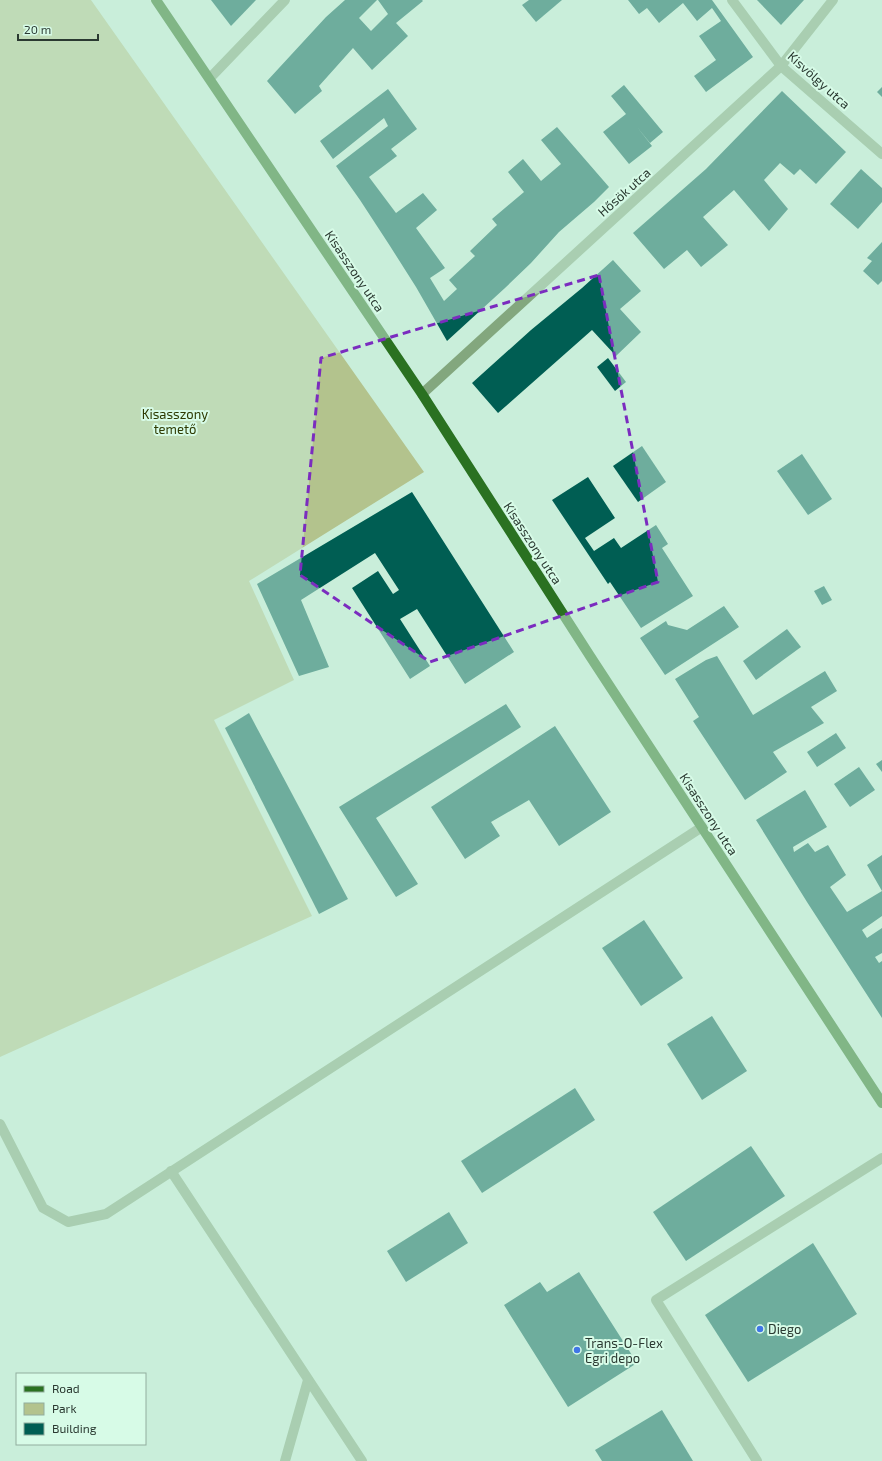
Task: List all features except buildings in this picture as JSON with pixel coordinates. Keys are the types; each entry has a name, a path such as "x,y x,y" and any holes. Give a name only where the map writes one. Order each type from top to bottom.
{"main road":[{"name":"Kisasszony utca","path":"156,0 422,394 882,1103"}],"street":[{"path":"210,78 285,0"},
{"name":"Kisvölgy utca","path":"732,0 781,66 882,154"},
{"name":"Hősök utca","path":"422,394 781,66 833,0"},
{"path":"0,1124 43,1208 68,1222 106,1214 702,827"},
{"path":"757,1461 656,1300 882,1158"},
{"path":"171,1171 362,1461"},
{"path":"285,1461 308,1380"}],"highlighted area":[{"path":"599,275 658,582 430,662 300,575 321,358"}],"green space":[{"name":"Kisasszony temető","path":"0,0 91,0 424,472 249,581 294,680 214,720 312,916 0,1057"}],"place":[{"name":"Diego","path":"760,1329"},
{"name":"Trans-O-Flex Egri depo","path":"577,1350"}]}
